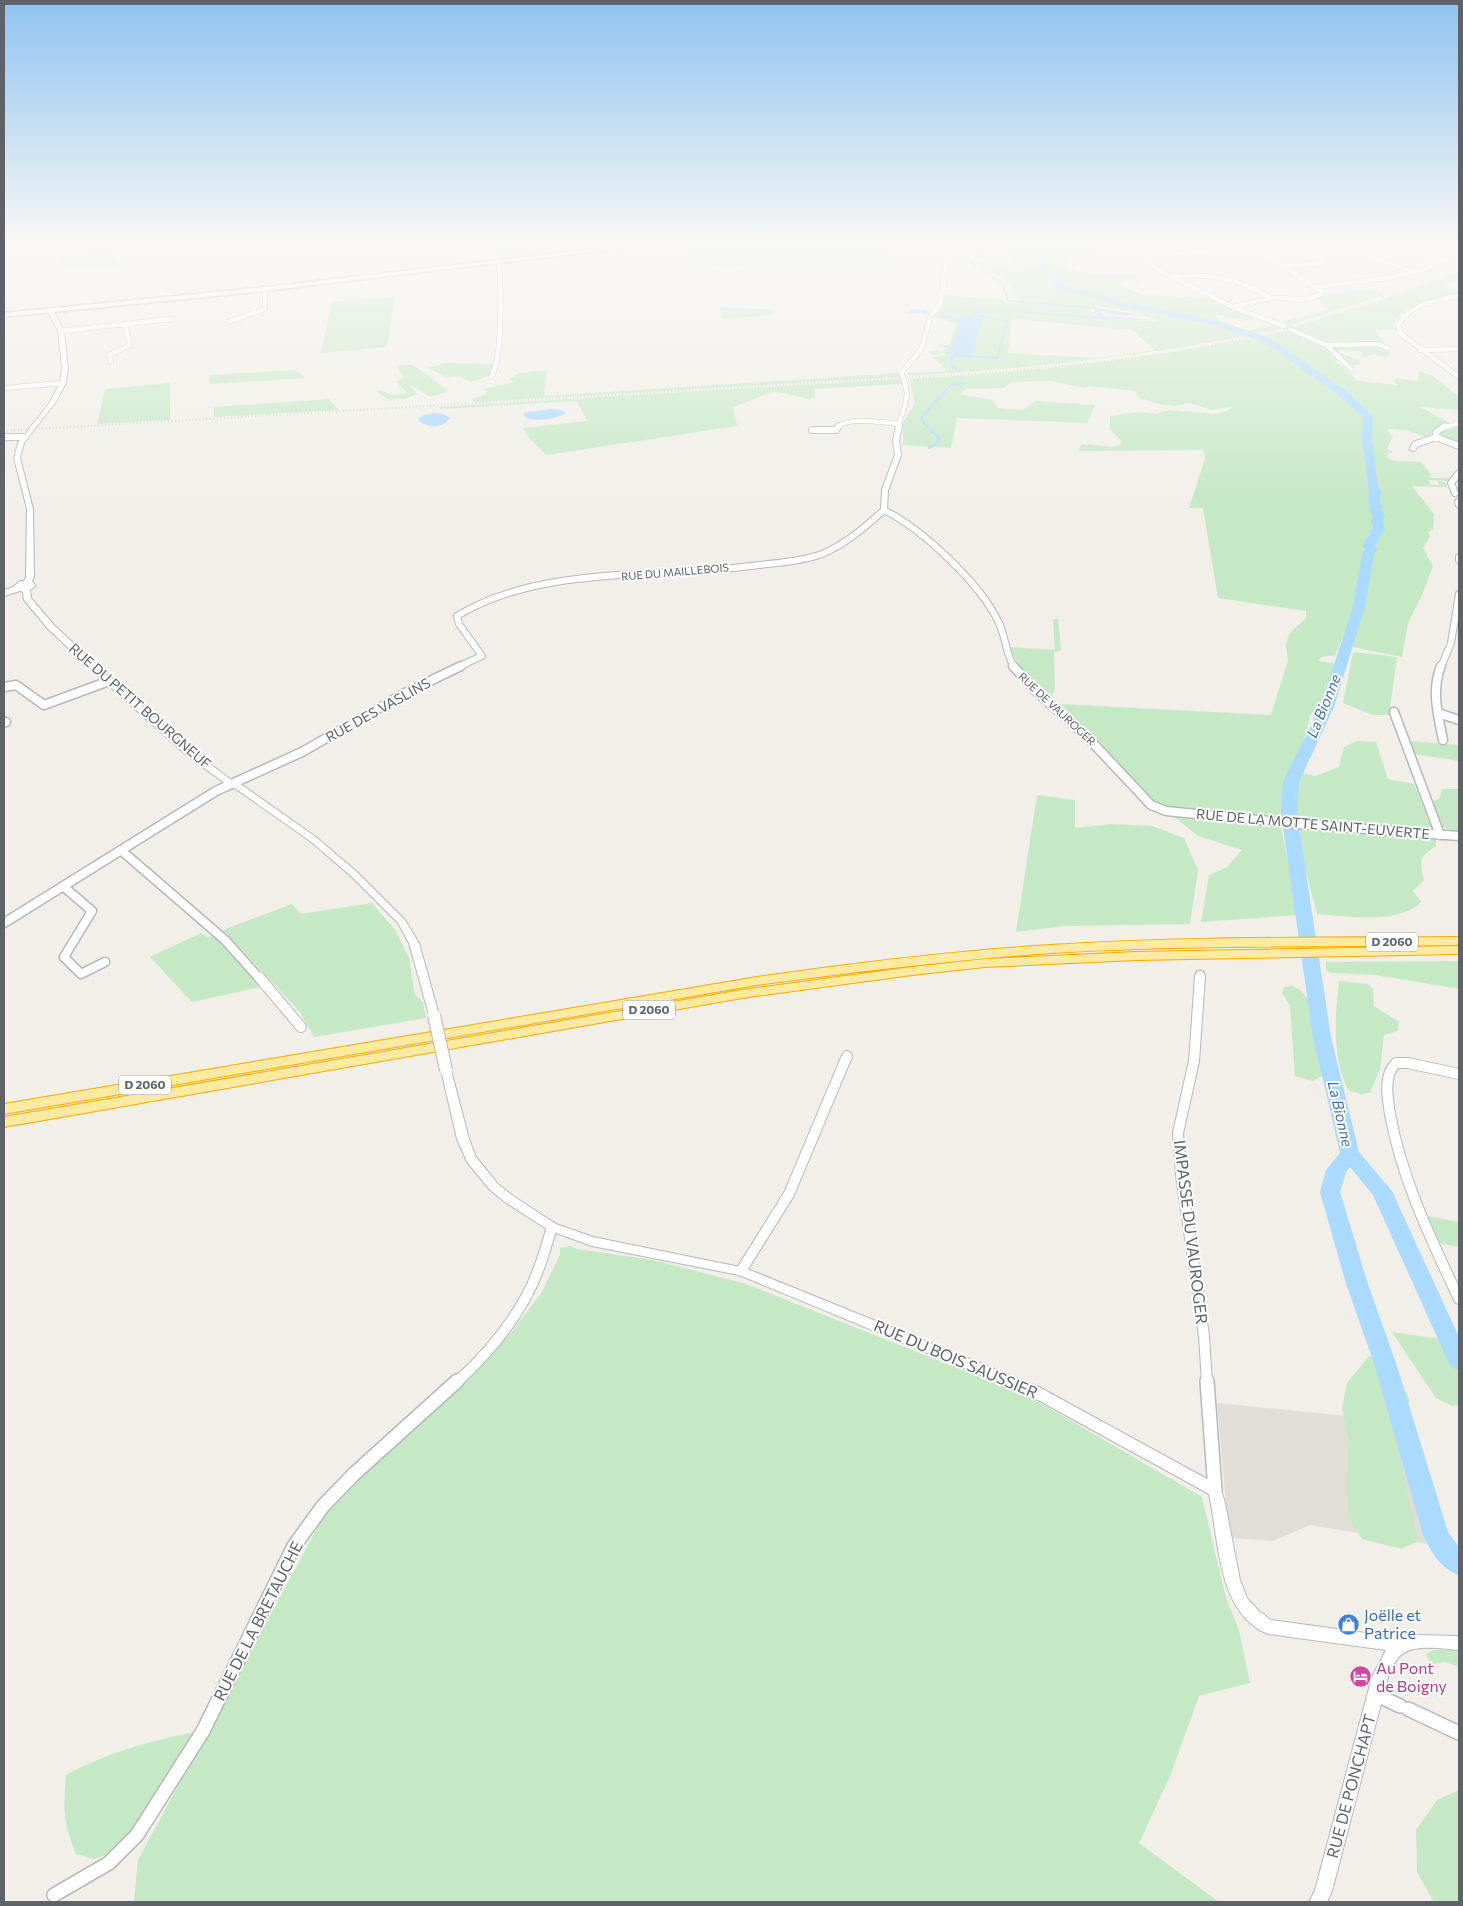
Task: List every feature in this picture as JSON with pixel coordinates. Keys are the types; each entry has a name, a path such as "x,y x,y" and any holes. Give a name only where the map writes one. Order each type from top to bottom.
{"highway":[{"name":"D 2060","path":"1324,948 1459,941"},
{"name":"D 2060","path":"4,1122 733,995 830,981 967,965 1299,948"},
{"name":"D 2060","path":"4,1109 748,982 861,966 1052,949 1324,948 1459,950"}],"street":[{"path":"4,593 23,587 30,577 30,510 16,458 19,447 25,437 53,402 63,383 65,368 60,331"},
{"path":"112,362 109,354 130,345 127,331"},
{"path":"491,377 494,375 500,331"},
{"path":"884,510 886,490 898,455 896,441 899,424 907,403 904,379 901,373 921,350 927,331"},
{"path":"1296,331 1326,345 1352,370"},
{"path":"1400,331 1401,334 1420,350 1459,377"},
{"path":"1326,345 1377,344 1388,348"},
{"path":"1420,350 1459,349"},
{"path":"1446,368 1458,368"},
{"path":"4,388 63,383"},
{"path":"812,430 836,430 841,423 851,420 899,424"},
{"path":"1436,437 1435,434 1439,430 1459,423"},
{"path":"4,437 25,437"},
{"path":"1413,448 1416,444 1436,437 1459,446"},
{"path":"1455,493 1452,487 1459,473"},
{"name":"RUE DU MAILLEBOIS","path":"457,616 466,608 479,602 510,592 535,587 592,579 717,570 822,555 842,545 884,510"},
{"name":"RUE DE VAUROGER","path":"884,510 893,513 963,572 998,621 1012,665 1081,730 1151,805 1166,811"},
{"name":"RUE DU PETIT BOURGNEUF","path":"23,587 27,598 51,627 187,751 312,839 354,874 402,922 414,943 434,1014"},
{"path":"1443,740 1436,704 1436,688 1438,674 1451,643 1459,594"},
{"name":"RUE DES VASLINS","path":"230,783 302,752 405,694 482,656 459,624 457,616"},
{"path":"1451,643 1459,645"},
{"path":"4,687 16,685 44,705 109,681"},
{"path":"1394,712 1440,835"},
{"path":"1438,713 1459,720"},
{"path":"4,923 230,783"},
{"name":"RUE DE LA MOTTE SAINT-EUVERTE","path":"1166,811 1299,824 1459,836"},
{"path":"122,851 226,940 301,1027"},
{"path":"63,886 92,911 64,957 81,974 105,962"},
{"name":"IMPASSE DU VAUROGER","path":"1200,975 1194,1061 1178,1134 1181,1175 1204,1336 1214,1490"},
{"name":"RUE DU BOIS SAUSSIER","path":"434,1014 463,1139 476,1166 494,1187 552,1227 592,1241 741,1271 894,1332 1034,1391 1214,1490"},
{"path":"741,1271 789,1194 847,1056"},
{"path":"1459,1074 1408,1063 1396,1063 1389,1070 1387,1098 1412,1195 1459,1299"},
{"name":"RUE DE LA BRETAUCHE","path":"54,1894 109,1863 137,1835 203,1731 294,1546 323,1506 354,1474 474,1366 500,1335 518,1308 539,1269 552,1227"},
{"path":"1214,1490 1232,1579 1241,1602 1256,1619 1268,1627 1388,1643 1396,1648 1409,1643 1426,1641 1459,1643"},
{"name":"RUE DE PONCHAPT","path":"1318,1902 1323,1891 1375,1694 1386,1662 1396,1648"},
{"path":"1375,1694 1459,1733"}],"shaded area":[{"path":"1217,1403 1396,1421 1427,1544 1310,1525 1273,1541 1233,1538 1224,1503 1226,1502"}],"green space":[{"path":"326,331 390,331 387,347 321,353"},
{"path":"953,331 1011,331 1008,353 1098,358 1155,350 1133,331 1268,331 1190,346 1097,359 909,376 907,373 946,371 941,364 931,358 946,355 943,353 932,355 929,351 943,351 946,348 938,347 939,345 949,345"},
{"path":"1291,331 1324,346 1382,345 1392,353 1386,358 1373,354 1364,358 1360,351 1339,350 1340,353 1360,360 1360,364 1353,365 1333,360 1350,372 1357,381 1398,385 1394,382 1396,378 1418,381 1419,371 1433,376 1459,397 1459,410 1420,407 1450,423 1459,424 1459,444 1431,434 1425,437 1405,430 1389,429 1387,431 1393,436 1387,449 1393,452 1388,454 1387,457 1394,461 1421,462 1430,473 1433,473 1430,474 1431,478 1449,478 1447,481 1428,480 1431,485 1439,485 1438,481 1447,483 1447,487 1412,486 1434,514 1433,529 1428,532 1430,536 1423,548 1433,566 1422,595 1408,623 1402,657 1353,647 1372,565 1369,562 1363,562 1359,584 1359,607 1356,607 1335,655 1321,657 1318,661 1338,664 1322,711 1311,714 1295,771 1287,821 1175,813 1154,801 1058,704 1271,715 1288,661 1286,645 1289,634 1306,618 1306,611 1218,598 1203,508 1189,508 1205,459 1203,450 1079,451 1081,444 1113,447 1120,445 1121,441 1110,429 1110,416 1139,412 1156,414 1169,410 1216,414 1227,411 1232,407 1211,410 1190,403 1175,406 1158,404 1138,397 1136,391 1089,386 1086,388 1052,381 1011,382 1004,388 966,389 960,394 993,400 998,408 1023,410 1035,401 1095,405 1087,423 957,418 951,448 903,445 903,423 915,404 910,379 1053,368 1148,356"},
{"path":"1298,331 1376,331 1385,343 1325,343"},
{"path":"445,363 493,364 491,375 471,382 459,376 447,377 428,368"},
{"path":"413,365 449,391 430,397 409,384 417,394 408,398 389,400 376,391 380,390 392,395 404,394 406,391 396,382 404,377 396,366"},
{"path":"296,370 305,378 210,384 209,375"},
{"path":"547,370 544,394 548,396 898,373 899,377 475,402 471,399 485,395 488,391 482,389 513,383 510,379 519,373"},
{"path":"901,379 903,384 815,389 815,397 810,399 774,391 733,407 737,426 546,455 529,438 523,428 587,421 577,401 440,409 439,407"},
{"path":"170,383 170,420 97,424 105,389"},
{"path":"329,399 339,410 214,417 214,407"},
{"path":"1053,619 1058,619 1061,650 1054,652 1055,689 1052,695 1057,703 1021,669 1009,647 1055,650"},
{"path":"1353,652 1397,657 1389,715 1373,715 1343,703"},
{"path":"1357,741 1376,742 1388,779 1414,784 1433,832 1295,822 1296,784 1302,773 1315,776 1339,767 1344,747"},
{"path":"1409,741 1459,745 1459,761 1415,754"},
{"path":"1442,789 1459,789 1459,833 1443,827 1427,804 1440,798"},
{"path":"1037,795 1075,800 1075,828 1111,824 1152,826 1184,838 1198,870 1190,924 1065,926 1016,932"},
{"path":"1172,815 1281,827 1298,915 1201,922 1209,875 1226,868 1242,850 1198,836"},
{"path":"1299,828 1436,840 1436,846 1426,853 1422,860 1421,868 1424,880 1413,891 1421,902 1400,914 1386,916 1357,917 1317,914 1304,865"},
{"path":"372,903 396,931 409,958 415,995 423,1002 426,1018 314,1037 300,1012 223,930 292,904 301,914"},
{"path":"201,933 208,937 213,936 237,958 260,987 192,1002 150,957"},
{"path":"1459,961 1459,989 1375,975 1331,973 1326,970 1326,962"},
{"path":"1339,981 1368,984 1373,989 1374,1006 1399,1022 1398,1031 1384,1035 1380,1069 1370,1093 1361,1094 1348,1090 1339,1064 1336,1037 1336,1009"},
{"path":"1293,986 1300,990 1309,1000 1322,1076 1313,1081 1295,1076 1290,1006 1282,993 1284,987"},
{"path":"1427,1216 1459,1222 1459,1247 1438,1243"},
{"path":"569,1246 577,1249 653,1260 746,1284 1030,1397 1202,1497 1226,1598 1239,1630 1250,1683 1199,1696 1170,1776 1139,1843 1219,1902 134,1902 138,1860 322,1519 361,1478 452,1393 510,1334 542,1292 560,1255 560,1248"},
{"path":"1392,1332 1441,1339 1459,1358 1459,1405 1453,1406 1436,1398"},
{"path":"1369,1356 1395,1368 1410,1401 1392,1420 1418,1541 1402,1549 1362,1539 1349,1518 1347,1485 1349,1442 1342,1408 1347,1383"},
{"path":"1433,1650 1459,1650 1459,1667 1445,1662 1431,1664 1426,1654"},
{"path":"194,1732 154,1803 113,1853 94,1859 76,1854 66,1824 64,1797 66,1775 128,1749"},
{"path":"1459,1790 1459,1902 1434,1902 1417,1872 1416,1830 1437,1800"}],"water":[{"path":"957,331 979,331 972,355 949,353"},
{"path":"550,409 562,410 566,413 544,420 526,418 523,415 527,412"},
{"path":"444,414 450,418 439,426 431,426 418,419 424,415"}],"waterway":[{"path":"960,371 950,365 953,355 997,358 1004,331"},
{"name":"La Bionne","path":"1240,331 1267,340 1341,392 1368,416 1367,438 1373,489 1375,490 1374,502 1377,506 1375,511 1379,515 1377,522 1379,529 1375,531 1377,535 1371,540 1369,546 1372,549 1368,554 1359,607 1327,707 1291,782 1289,814 1322,1037 1350,1154"},
{"path":"929,448 937,444 939,438 926,426 922,420 923,415 952,384 964,383"},
{"name":"La Bionne","path":"1350,1154 1382,1191 1459,1361"},
{"path":"1350,1154 1336,1170 1330,1192 1357,1284 1385,1363 1436,1535 1442,1546 1459,1564"}],"railway":[{"path":"4,431 935,376 1025,369 1159,354 1203,347 1275,331"}],"place":[{"name":"Joëlle et Patrice","path":"1348,1624"},
{"name":"Au Pont de Boigny","path":"1360,1677"}]}
